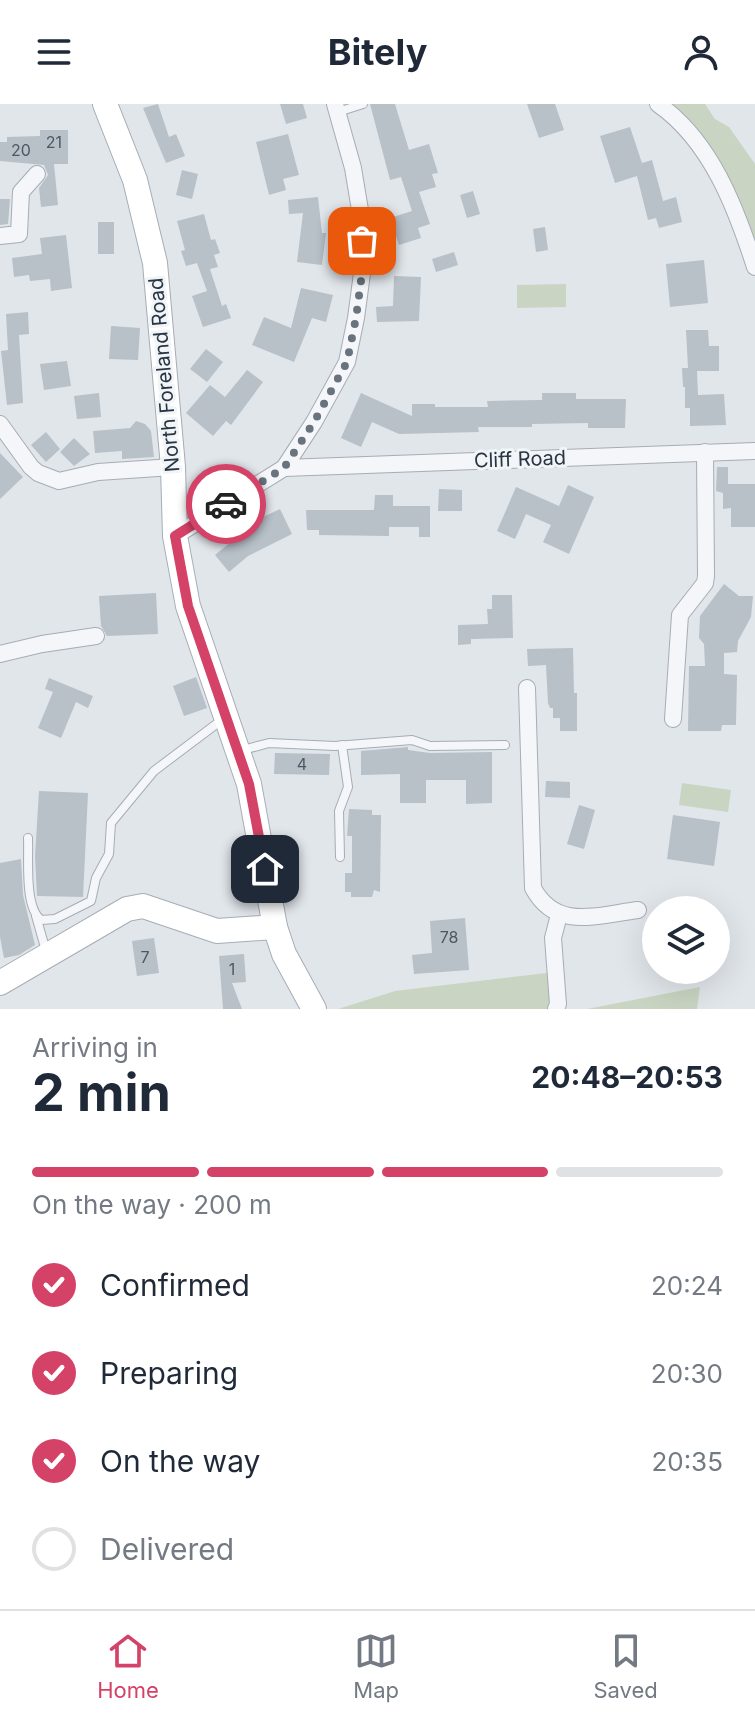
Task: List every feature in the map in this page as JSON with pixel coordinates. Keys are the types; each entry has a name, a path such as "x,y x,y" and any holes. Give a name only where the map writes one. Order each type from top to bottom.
{"main road":[{"name":"North Foreland Road","path":"105,104 135,180 155,263 173,467 175,536 188,606 239,751 257,821 275,927 284,954 314,1009"},
{"path":"0,983 127,909 143,906 217,931 275,927"}],"street":[{"path":"658,104 690,136 720,179 741,223 755,267"},
{"path":"175,536 284,468 347,362 363,266 361,216 353,168 336,108"},
{"path":"0,236 19,234 21,192 37,174"},
{"path":"0,424 31,467 59,481 98,472 173,467"},
{"name":"Cliff Road","path":"284,468 755,451"},
{"path":"673,719 680,615 705,583 706,576 705,452"},
{"path":"0,654 42,644 81,646 96,636"},
{"path":"527,688 533,888 546,908 559,915 574,918 638,910"},
{"path":"556,1009 553,938 559,915"}],"lane":[{"path":"336,108 363,104"},
{"path":"36,916 41,920 55,919 91,901 96,878 109,854 111,823 154,771 227,716"},
{"path":"239,751 269,743 342,745 412,740 430,746 505,745"},
{"path":"340,857 339,811 348,787 342,745"},
{"path":"28,838 30,893 43,947 49,955"}],"green space":[{"path":"668,104 705,104 715,119 729,127 755,164 755,252"},
{"path":"566,284 566,307 517,308 517,285"},
{"path":"682,783 731,790 728,812 679,805"},
{"path":"555,972 555,1009 338,1009 395,991"},
{"path":"700,987 697,1009 587,1009"}],"building":[{"path":"158,104 169,137 176,134 185,156 166,163 143,108"},
{"path":"280,104 303,104 307,118 286,124"},
{"path":"370,104 395,104 409,150 429,144 438,173 432,174 436,187 419,192 430,224 418,228 421,238 399,245 390,218 412,211 401,177 390,180"},
{"path":"527,104 555,104 564,130 539,138"},
{"path":"630,127 642,163 652,160 663,201 676,197 682,222 659,228 656,218 648,220 637,176 615,183 600,136"},
{"path":"40,130 68,130 68,164 54,164 58,205 41,207 39,188 48,175 44,165 0,161 0,142 7,142 7,137 40,136"},
{"path":"288,134 299,175 283,179 286,190 269,195 256,142"},
{"path":"182,170 198,174 192,199 176,195"},
{"path":"473,191 480,214 467,218 460,195"},
{"path":"318,197 322,233 326,233 322,265 297,262 303,213 289,214 288,200"},
{"path":"0,199 10,199 8,224 0,225"},
{"path":"204,214 211,240 215,239 220,253 214,255 218,267 210,269 222,306 226,304 231,318 203,327 192,296 207,291 197,263 186,266 177,221"},
{"path":"98,222 114,222 114,254 98,254"},
{"path":"545,227 548,250 536,252 533,229"},
{"path":"66,235 72,288 51,291 50,279 30,281 29,275 14,277 12,258 42,254 40,238"},
{"path":"454,252 458,265 436,272 432,259"},
{"path":"704,260 708,303 670,307 666,264"},
{"path":"394,276 421,277 419,321 377,322 376,307 393,306"},
{"path":"301,288 333,295 326,322 312,318 294,362 252,345 264,317 291,328"},
{"path":"28,312 29,334 19,335 23,403 7,405 1,351 8,350 6,314"},
{"path":"111,326 140,328 138,360 109,359"},
{"path":"686,330 708,330 709,346 719,346 719,371 697,371 698,395 724,394 726,425 690,426 690,408 685,408 682,368 688,368"},
{"path":"206,349 223,362 207,382 190,369"},
{"path":"67,361 71,386 44,390 40,364"},
{"path":"247,370 263,382 231,425 226,421 213,436 186,413 210,385 225,397"},
{"path":"99,393 101,417 77,419 74,396"},
{"path":"361,393 412,416 412,404 488,407 487,401 542,400 542,393 576,393 576,399 626,399 625,428 588,428 588,423 532,424 532,427 478,427 479,432 399,434 372,422 361,447 341,438"},
{"path":"136,421 145,424 151,431 154,457 122,459 122,451 95,453 93,431 130,428"},
{"path":"46,432 60,449 46,462 31,445"},
{"path":"74,438 90,454 74,466 60,452"},
{"path":"0,453 23,477 0,499"},
{"path":"717,467 728,467 728,484 755,484 755,527 731,527 731,508 723,509 723,493 716,491"},
{"path":"568,485 594,497 569,554 543,542 551,525 526,514 515,539 497,531 516,487 559,506"},
{"path":"439,489 462,490 462,511 438,511"},
{"path":"375,495 393,495 393,506 430,506 430,537 419,537 419,527 389,527 389,536 319,535 319,530 307,530 306,510 374,510"},
{"path":"280,509 292,534 248,556 229,572 215,555 248,528 246,525"},
{"path":"724,584 739,596 753,596 751,617 738,641 737,652 724,653 724,674 737,675 736,725 722,725 721,731 688,731 689,666 705,666 704,644 699,638 700,616"},
{"path":"156,593 158,634 107,636 101,626 99,596"},
{"path":"492,595 512,595 513,638 471,639 471,644 458,645 458,625 488,624 487,609 492,609"},
{"path":"573,648 577,731 560,731 560,718 553,718 553,708 548,703 546,665 528,666 527,649"},
{"path":"196,677 207,708 184,716 173,686"},
{"path":"49,678 93,696 88,708 76,702 61,738 38,728 53,692 45,689"},
{"path":"408,747 408,750 430,753 492,752 492,803 466,804 466,780 426,780 426,803 400,803 400,774 361,775 361,751"},
{"path":"275,753 330,754 329,775 274,774"},
{"path":"546,781 570,782 570,798 545,797"},
{"path":"39,791 88,793 83,897 37,896 35,856"},
{"path":"579,805 595,810 584,849 567,844"},
{"path":"349,809 372,810 372,815 381,815 380,892 374,890 372,897 351,897 351,892 345,892 345,873 352,873 352,836 347,836"},
{"path":"673,815 720,822 714,866 667,859"},
{"path":"21,859 23,895 35,945 19,955 4,958 0,937 0,863"},
{"path":"465,918 469,970 414,974 412,955 432,953 430,921"},
{"path":"154,938 159,973 137,976 132,941"},
{"path":"244,954 246,982 232,983 242,1009 223,1009 219,956"}],"way so far":[{"path":"226,504 284,468 347,362 363,266 362,241"}],"route":[{"path":"226,504 175,536 188,606 249,784 265,869"}]}
